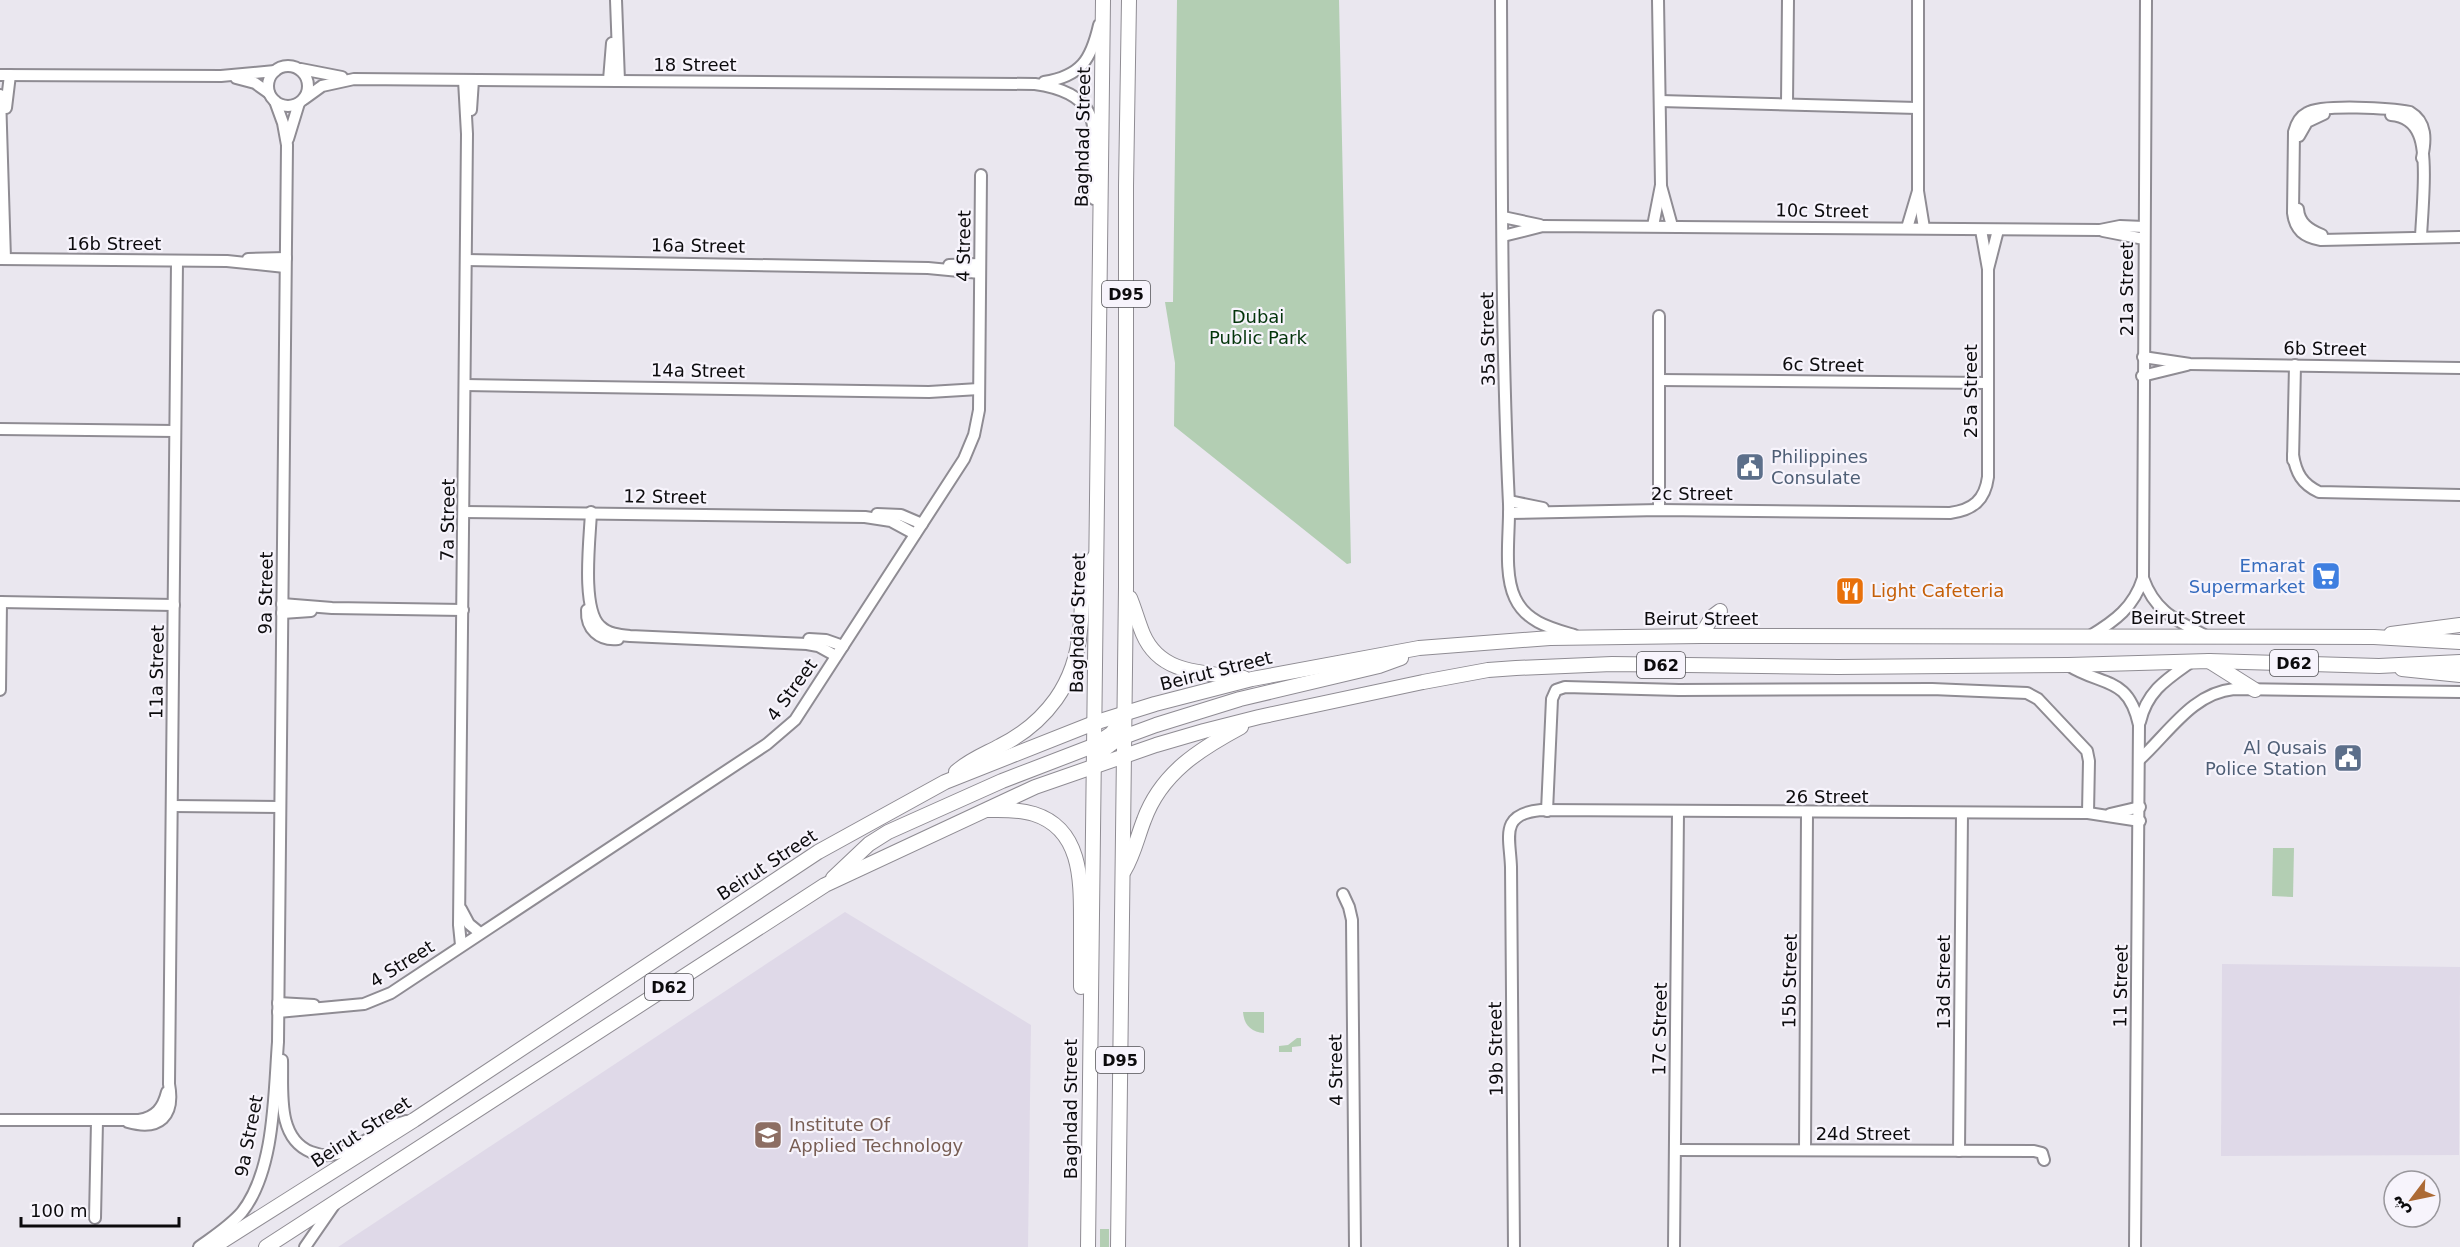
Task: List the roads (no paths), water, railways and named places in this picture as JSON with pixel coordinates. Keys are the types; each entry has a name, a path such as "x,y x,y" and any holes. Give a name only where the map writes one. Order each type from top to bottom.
{"main road":[{"name":"D95","path":"1118,1247 1125,736 1126,186 1129,0"},
{"name":"Baghdad Street","path":"1088,1247 1103,5"},
{"path":"945,782 968,763 1026,731 1046,712 1057,697 1074,664 1081,628 1083,580 1086,570 1097,553"},
{"path":"1126,587 1143,635 1156,654 1165,661 1178,669 1192,672 1252,679"},
{"path":"1701,636 1712,617 1720,611"},
{"name":"Beirut Street","path":"2374,637 2422,629 2460,626"},
{"name":"Beirut Street","path":"213,1247 414,1120 818,852 945,782 1094,723 1252,679 1419,648 1580,637 2206,636 2374,637 2460,642"},
{"path":"1093,766 1106,748 1125,736 1240,699 1379,666 1419,648"},
{"path":"2209,661 2255,690"},
{"name":"D62","path":"266,1247 825,885 1035,787 1124,755 1259,717 1450,676 1516,668 1612,664 1838,667 2209,661 2379,666 2460,662"},
{"name":"D62","path":"2379,666 2460,675"},
{"path":"825,885 851,860 888,832 1002,781 1093,746 1112,733 1125,714"},
{"path":"1123,873 1136,848 1144,819 1168,777 1197,752 1259,717"},
{"path":"983,810 1021,811 1049,821 1066,837 1076,857 1081,878 1082,1029 1089,1086"}],"street":[{"path":"614,81 616,0"},
{"name":"35a Street","path":"1501,0 1509,579 1521,609 1538,623 1580,637"},
{"path":"1653,225 1661,185 1658,0"},
{"path":"1787,104 1788,0"},
{"path":"1918,0 1918,191 1924,228"},
{"name":"21a Street","path":"2146,0 2142,376 2143,578 2151,598 2158,607 2206,636"},
{"name":"18 Street","path":"1035,84 1061,79 1082,66 1091,52 1103,5"},
{"path":"2,259 2,132 5,75 221,76 275,71 284,66 297,68 306,76 309,88 302,101 287,106 247,80 221,76"},
{"name":"18 Street","path":"297,68 322,75 354,79 1035,84 1062,88 1071,93 1089,112 1094,130 1095,205 1101,220"},
{"path":"272,97 269,81 275,71"},
{"name":"18 Street","path":"302,101 322,86 354,79"},
{"name":"7a Street","path":"461,945 468,80"},
{"path":"0,95 2,132"},
{"name":"9a Street","path":"199,1247 234,1221 253,1194 260,1174 272,1113 278,1042 287,145 283,123 272,97"},
{"name":"9a Street","path":"287,145 302,101"},
{"path":"1660,101 1917,108"},
{"path":"2421,237 2424,131 2417,116 2403,110 2314,110 2300,119 2294,132 2295,191 2298,213 2306,227 2319,234 2340,239 2460,237"},
{"name":"4 Street","path":"278,1008 364,1004 382,998 777,737 795,720 970,448 977,423 979,394 981,175"},
{"path":"1661,185 1672,226"},
{"path":"1908,228 1918,191"},
{"name":"10c Street","path":"1503,218 1543,226 2100,230 2144,233"},
{"name":"10c Street","path":"1503,236 1543,226"},
{"name":"25a Street","path":"1972,507 1983,496 1988,477 1988,269 1981,230"},
{"name":"25a Street","path":"1988,269 1998,230"},
{"name":"16b Street","path":"2,259 286,263"},
{"name":"16a Street","path":"466,260 980,269"},
{"name":"11a Street","path":"0,1120 128,1122 146,1119 158,1112 165,1101 169,1084 177,261"},
{"path":"1659,316 1659,510"},
{"name":"6b Street","path":"2143,357 2190,364 2460,368"},
{"name":"6b Street","path":"2142,376 2190,364"},
{"path":"2295,365 2293,473 2299,486 2312,495 2460,495"},
{"name":"6c Street","path":"1659,380 1987,383"},
{"name":"14a Street","path":"465,385 979,394"},
{"path":"0,429 175,431"},
{"name":"2c Street","path":"1509,501 1555,511"},
{"name":"2c Street","path":"1509,513 1659,510 1950,513 1972,507"},
{"name":"12 Street","path":"464,512 866,517 891,521 915,534"},
{"path":"591,512 589,597 586,616 597,635 610,640 630,636 791,643 840,651"},
{"name":"12 Street","path":"866,517 879,513 894,514 922,524"},
{"name":"21a Street","path":"2090,636 2115,620 2130,606 2143,578"},
{"path":"0,690 0,602 174,605"},
{"path":"282,609 463,610"},
{"name":"11 Street","path":"2135,1247 2139,725 2145,705 2155,688 2190,662"},
{"name":"11 Street","path":"2068,665 2086,675 2109,681 2117,686 2131,702 2139,725"},
{"path":"1547,811 1552,699 1556,690 1565,687 1679,690 1932,689 2027,693 2037,699 2087,751 2089,761 2088,813"},
{"path":"2139,760 2200,700 2228,690 2460,692"},
{"path":"172,806 280,807"},
{"name":"26 Street","path":"2107,814 2140,807"},
{"name":"26 Street","path":"1510,850 1507,834 1515,820 1531,812 1547,811 2088,813 2107,814 2140,821"},
{"name":"17c Street","path":"1674,1247 1678,812"},
{"name":"15b Street","path":"1805,1150 1807,813"},
{"name":"13d Street","path":"1959,1151 1962,813"},
{"name":"19b Street","path":"1510,850 1514,1247"},
{"name":"4 Street","path":"1342,894 1349,907 1352,920 1355,1247"},
{"path":"460,906 465,919 480,933"},
{"name":"9a Street","path":"278,1042 282,1054 286,1125 295,1141 309,1152 335,1154 392,1126 414,1120"},
{"path":"95,1218 97,1121"},
{"name":"24d Street","path":"1675,1150 2034,1151 2042,1153 2044,1160"},
{"path":"305,1247 334,1204"}],"place":[{"name":"Philippines Consulate","path":"1750,467"},
{"name":"Emarat Supermarket","path":"2326,576"},
{"name":"Light Cafeteria","path":"1850,591"},
{"name":"Al Qusais Police Station","path":"2348,758"},
{"name":"Institute Of Applied Technology","path":"768,1135"}],"park label":[{"name":"Dubai Public Park","path":"1258,327"}]}
